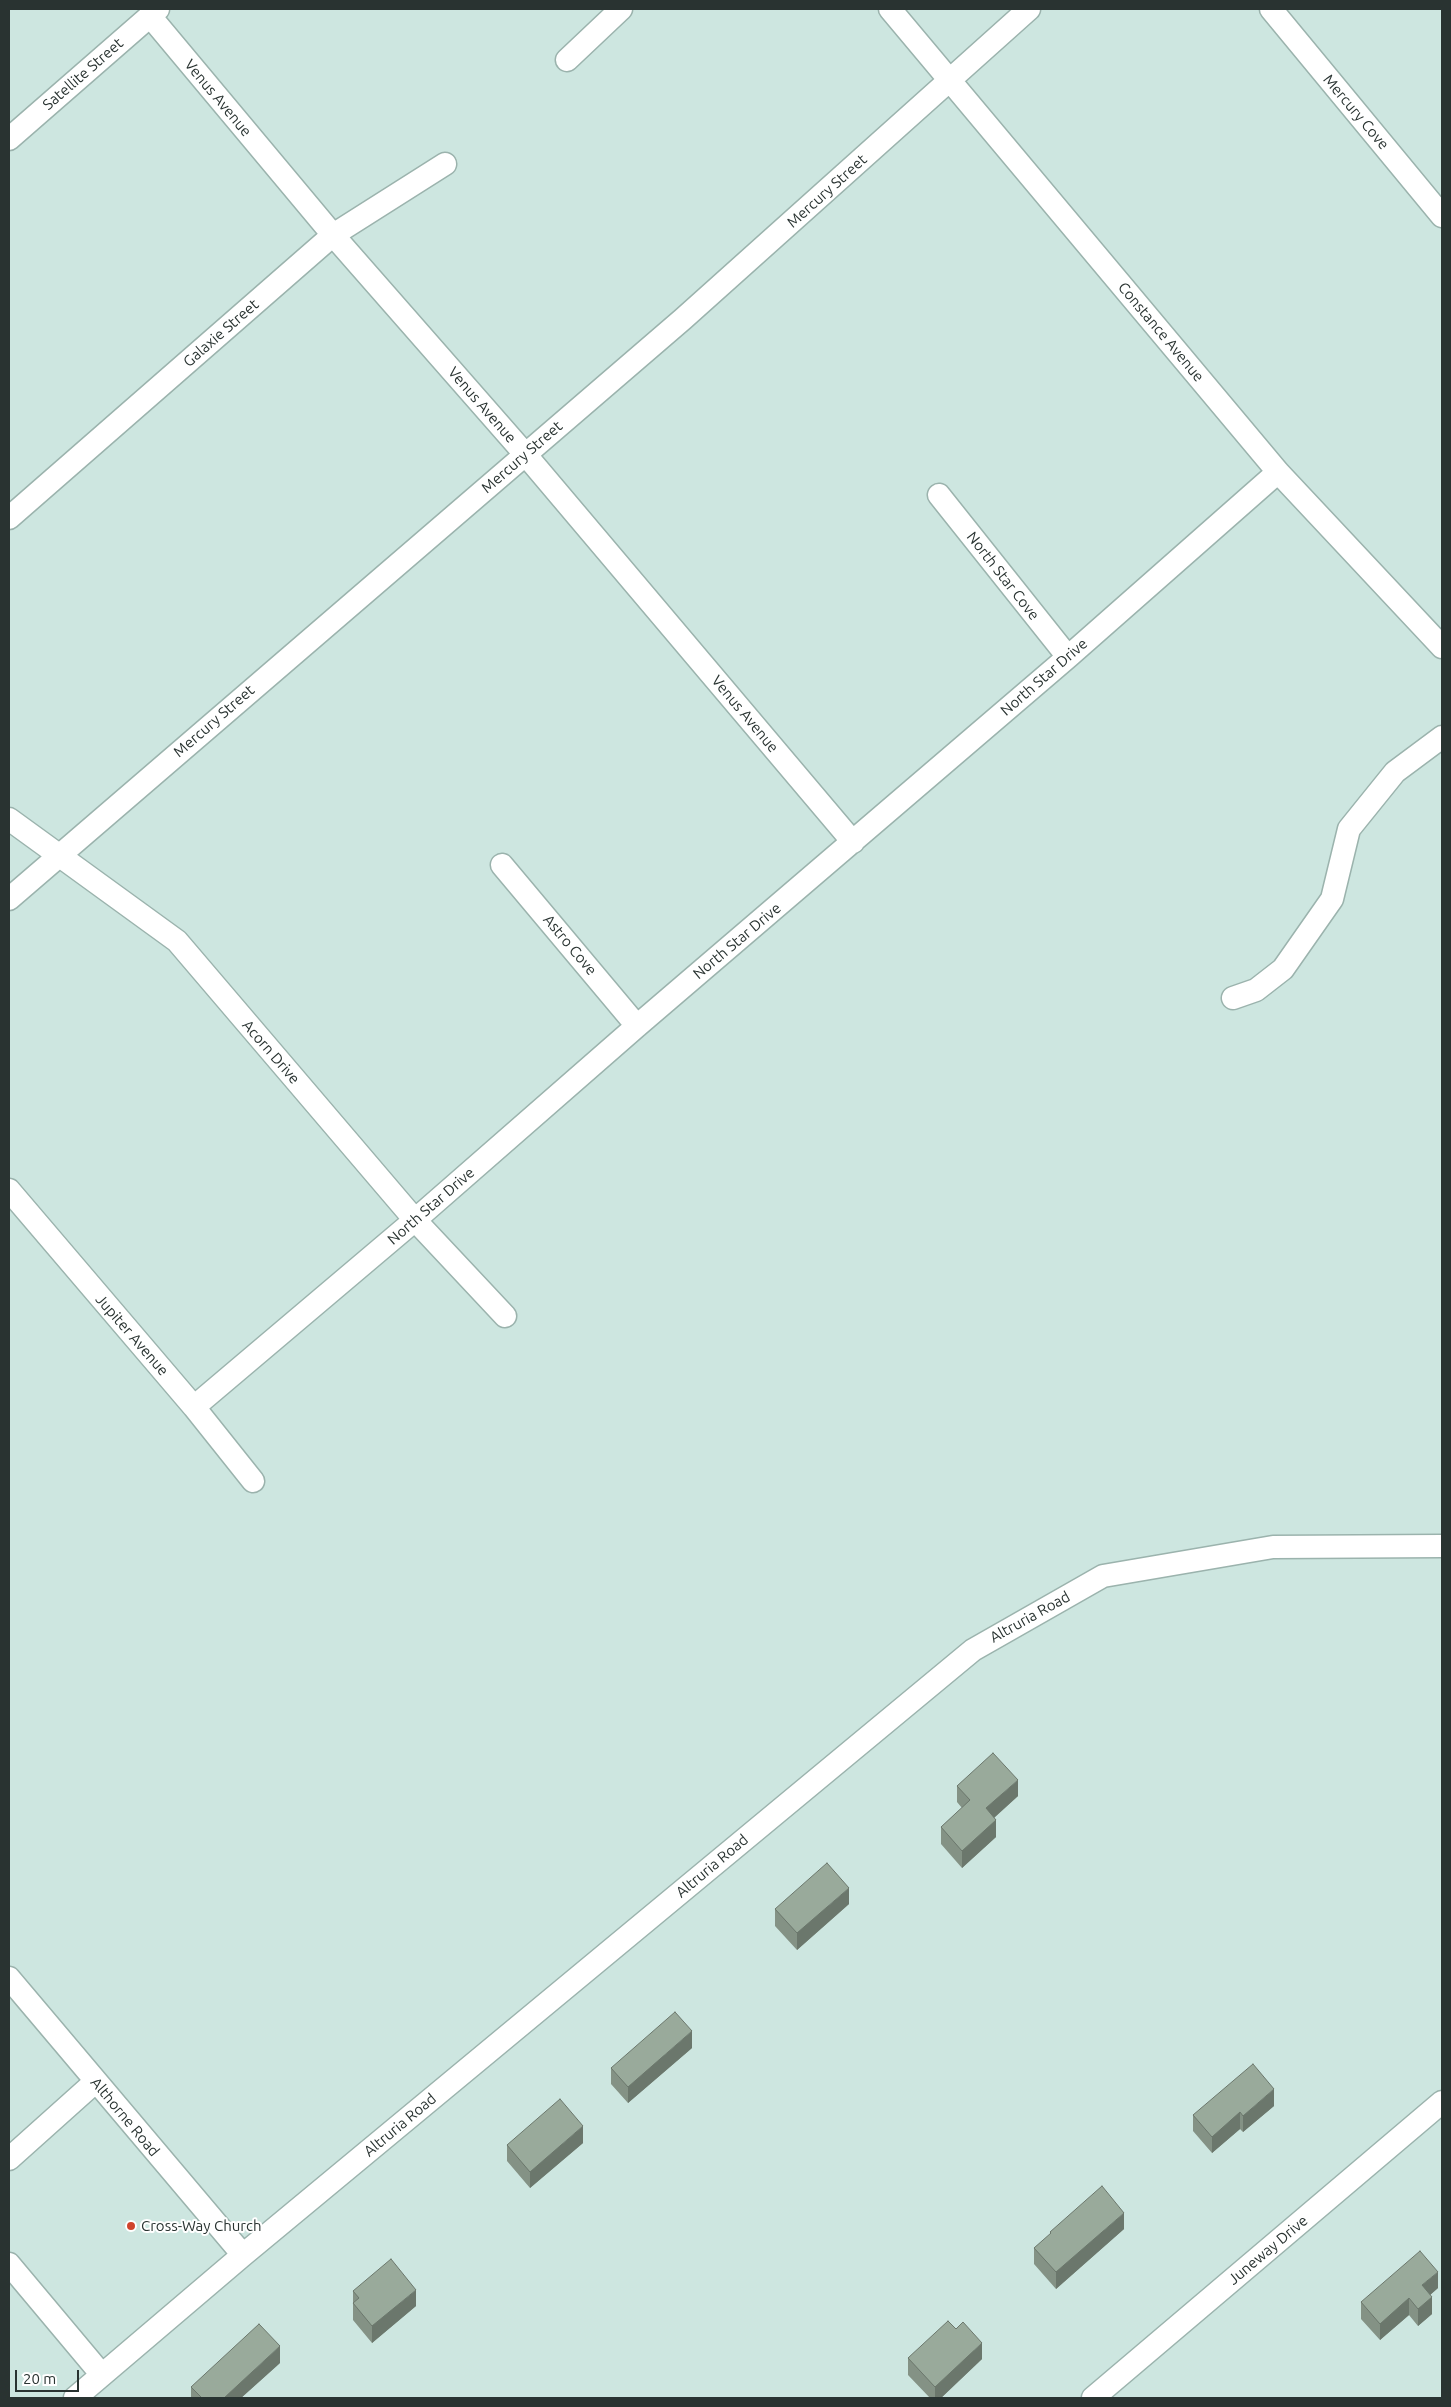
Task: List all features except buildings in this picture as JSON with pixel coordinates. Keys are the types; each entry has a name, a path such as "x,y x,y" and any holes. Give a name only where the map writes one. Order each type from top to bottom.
{"street":[{"path":"567,60 621,9"},
{"name":"Constance Avenue","path":"890,9 951,79 1278,472 1442,647"},
{"name":"Mercury Street","path":"9,899 683,319 1029,9"},
{"name":"Mercury Cove","path":"1271,9 1442,216"},
{"name":"Satellite Street","path":"9,139 154,12"},
{"name":"Venus Avenue","path":"154,12 333,236 525,454 853,842"},
{"name":"Galaxie Street","path":"9,518 333,236 445,164"},
{"name":"North Star Drive","path":"194,1407 415,1220 637,1026 1068,657 1278,472"},
{"name":"North Star Cove","path":"939,495 1068,657"},
{"path":"1233,998 1256,990 1283,969 1332,899 1348,828 1395,772 1442,737"},
{"name":"Acorn Drive","path":"9,819 177,941 415,1220 505,1316"},
{"name":"Astro Cove","path":"502,865 637,1026"},
{"name":"Jupiter Avenue","path":"9,1190 194,1407 253,1482"},
{"name":"Altruria Road","path":"75,2398 243,2255 973,1650 1103,1576 1273,1547 1442,1546"},
{"name":"Althorne Road","path":"9,1978 243,2255"},
{"path":"9,2159 95,2082"},
{"name":"Juneway Drive","path":"1093,2398 1442,2102"},
{"path":"9,2264 102,2375"}],"place":[{"name":"Cross-Way Church","path":"131,2226"}]}
